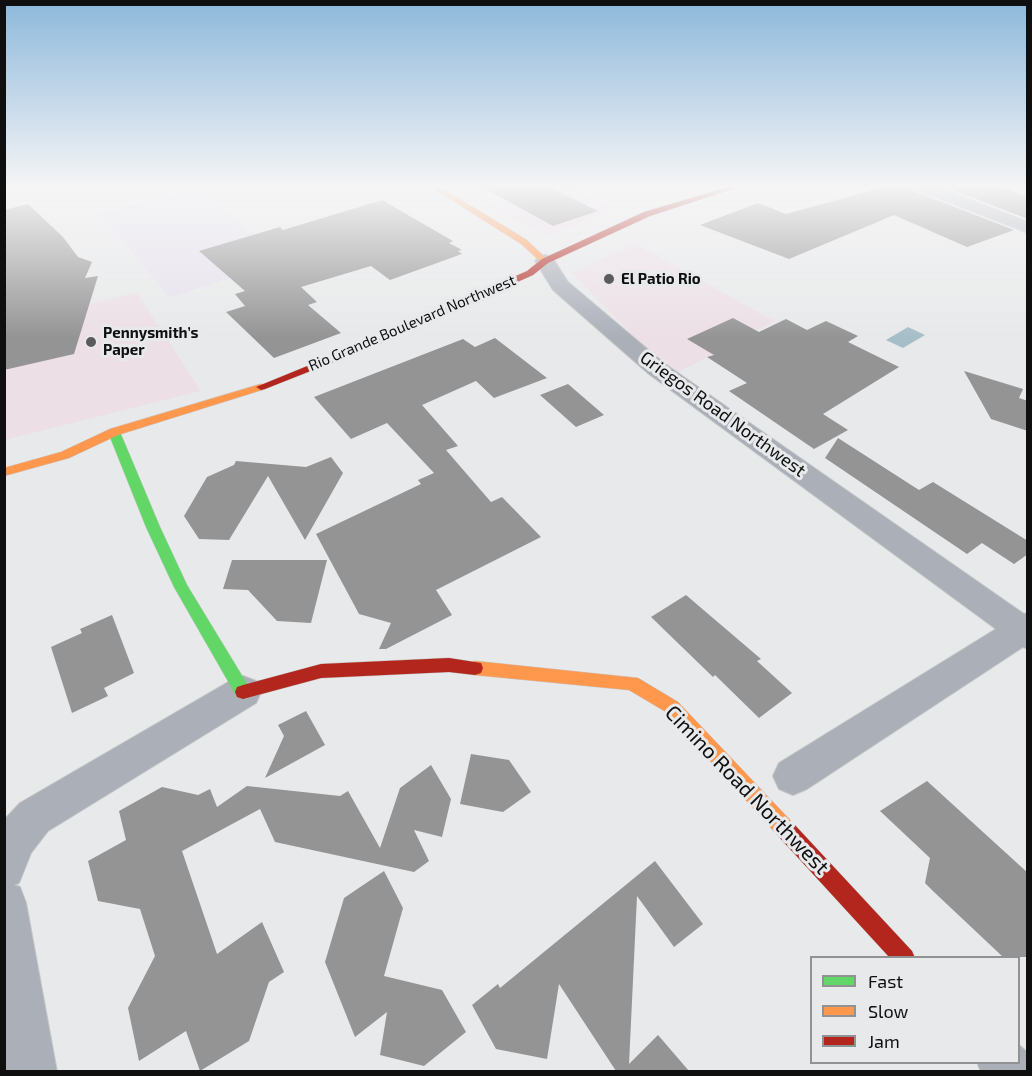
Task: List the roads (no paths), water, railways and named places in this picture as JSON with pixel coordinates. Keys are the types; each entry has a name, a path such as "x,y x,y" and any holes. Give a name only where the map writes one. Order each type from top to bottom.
{"street":[{"name":"Griegos Road Northwest","path":"516,237 545,261 560,286 657,369 1026,630"},
{"name":"Rio Grande Boulevard Northwest","path":"4,472 65,455 114,432 242,394 375,342 530,273 545,261 597,237"},
{"name":"Rio Grande Boulevard Northwest","path":"72,435 114,432"},
{"path":"4,868 15,840 34,817 243,692 182,587 153,527 114,432"},
{"path":"793,776 1026,630"},
{"name":"Cimino Road Northwest","path":"243,692 321,671 449,665 632,683 672,707 903,956"},
{"path":"4,903 32,1071"}],"water":[{"path":"908,327 925,335 903,348 886,340"}],"place":[{"name":"El Patio Rio","path":"609,279"},
{"name":"Pennysmith’s Paper","path":"91,342"}]}
